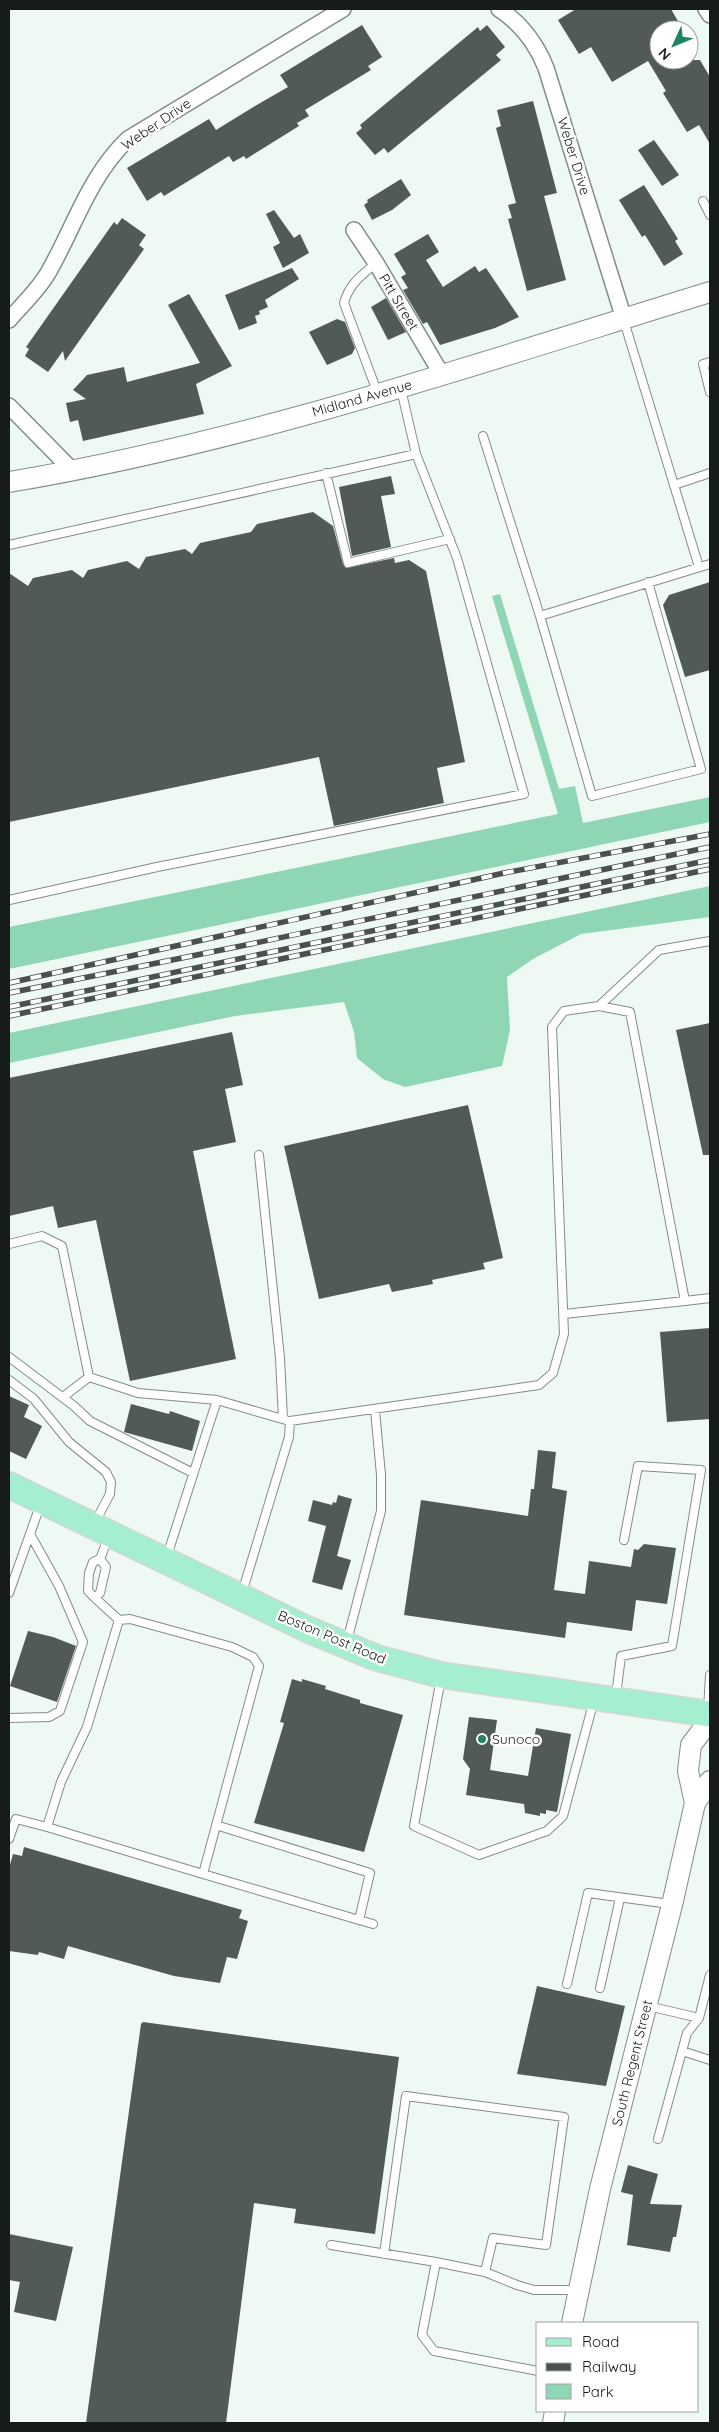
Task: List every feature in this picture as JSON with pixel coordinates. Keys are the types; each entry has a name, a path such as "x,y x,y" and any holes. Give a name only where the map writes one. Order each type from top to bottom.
{"main road":[{"name":"Boston Post Road","path":"9,1485 241,1597 346,1646 377,1658 441,1675 710,1716"}],"street":[{"name":"Weber Drive","path":"9,320 47,274 98,174 117,149 151,124 343,9"},
{"name":"Weber Drive","path":"499,9 525,30 537,48 546,68 624,319"},
{"path":"706,9 710,15"},
{"name":"Pitt Street","path":"354,230 376,263 442,375"},
{"name":"Midland Avenue","path":"9,482 73,471 207,442 442,375 710,292"},
{"path":"9,406 73,471"},
{"name":"South Regent Street","path":"695,1803 688,1771 691,1745 710,1716"},
{"name":"South Regent Street","path":"572,2322 600,2189 672,1905 695,1803 710,1781"}],"lane":[{"path":"703,201 710,215"},
{"path":"376,263 355,281 346,292 344,303 378,394"},
{"path":"624,319 699,567"},
{"path":"710,362 703,364 710,392"},
{"path":"9,900 166,865 524,794 457,558 416,454 400,387"},
{"path":"483,436 540,616 592,796 702,769 648,582"},
{"path":"9,544 416,454"},
{"path":"326,473 348,563 450,540"},
{"path":"674,485 710,473"},
{"path":"540,616 710,564"},
{"path":"599,1006 659,950 710,941"},
{"path":"89,1377 138,1393 217,1400 286,1420 375,1410 539,1385 553,1373 564,1334 552,1027 564,1011 599,1006 630,1012 685,1300"},
{"path":"241,1597 289,1437 259,1155"},
{"path":"9,1244 42,1236 62,1246 89,1377"},
{"path":"564,1314 710,1298"},
{"path":"9,1357 63,1397 90,1421 193,1473"},
{"path":"63,1397 89,1377"},
{"path":"9,1380 34,1399 69,1442 106,1472 110,1482 110,1494 101,1530 100,1560 106,1567 100,1593 95,1598"},
{"path":"165,1560 178,1527 193,1473 217,1400"},
{"path":"346,1646 381,1511 382,1475 375,1410"},
{"path":"441,1675 414,1826 479,1854 547,1831 563,1816 622,1656 672,1646 701,1470 638,1466 624,1540"},
{"path":"9,1594 42,1501"},
{"path":"9,1718 49,1717 60,1711 83,1642 59,1586 30,1534"},
{"path":"100,1560 93,1562 89,1573 88,1591 118,1620 130,1619 232,1648 253,1657 259,1666 203,1874"},
{"path":"47,1827 61,1782 87,1727 118,1620"},
{"path":"710,1675 710,1716"},
{"path":"9,1839 16,1819 373,1924"},
{"path":"216,1825 370,1873 359,1920"},
{"path":"568,1984 588,1893 672,1905"},
{"path":"600,1988 620,1898"},
{"path":"658,2139 687,2033 699,2018 710,1975"},
{"path":"647,2005 699,2018"},
{"path":"682,2051 710,2060"},
{"path":"384,2254 406,2096 564,2117 546,2245 493,2238 485,2272"},
{"path":"330,2245 485,2272 516,2286 534,2290 579,2290"},
{"path":"436,2262 422,2335 434,2351 536,2371"}],"green space":[{"path":"500,594 559,789 575,786 583,823 710,797 710,822 9,969 9,927 558,814 492,596"},
{"path":"710,886 710,917 581,934 533,959 507,977 510,1030 502,1066 405,1087 383,1079 357,1058 354,1032 344,1002 235,1016 9,1063 9,1033"}],"building":[{"path":"576,9 671,9 677,20 649,20 649,63 648,61 612,82 591,47 579,54 558,20"},
{"path":"362,25 382,57 368,66 371,70 305,110 309,116 297,123 299,126 246,159 244,156 233,162 229,156 164,196 161,192 147,201 127,168 209,119 216,130 288,87 280,75"},
{"path":"487,25 505,47 496,55 501,60 388,153 384,148 375,155 356,133 362,128 360,125 478,27 480,31"},
{"path":"700,60 710,77 710,144 699,125 687,132 663,93 666,91 653,70 699,70"},
{"path":"533,101 557,193 544,196 566,280 527,291 508,219 512,218 508,205 516,203 496,128 501,126 497,110"},
{"path":"654,140 679,175 662,186 638,150"},
{"path":"401,179 411,195 392,210 372,220 364,205 368,202 367,200"},
{"path":"644,185 678,239 675,241 683,254 664,266 645,235 642,237 619,200"},
{"path":"274,210 294,238 300,234 309,253 283,268 273,247 280,243 266,214"},
{"path":"122,218 146,235 139,245 144,249 65,361 63,351 48,372 25,356 29,349 26,347 114,222 117,225"},
{"path":"428,234 439,252 426,260 443,287 475,266 479,272 486,268 519,317 495,328 440,345 427,322 423,324 403,290 408,288 401,277 406,274 394,254"},
{"path":"292,268 299,279 265,300 268,307 259,311 260,314 255,316 257,323 239,330 225,295"},
{"path":"189,294 232,366 196,384 204,414 83,441 78,420 70,422 66,403 86,399 73,390 87,375 124,367 127,382 200,363 168,305"},
{"path":"386,298 406,332 388,340 371,307"},
{"path":"337,319 345,322 355,348 352,354 327,365 309,332"},
{"path":"391,476 395,494 381,496 391,547 352,556 339,487"},
{"path":"313,512 333,526 343,564 346,568 394,558 395,563 409,560 426,571 465,762 437,768 444,803 334,826 319,757 9,822 9,573 28,586 33,578 72,570 83,578 88,570 127,561 139,569 146,557 185,549 192,554 200,543 251,532 257,524"},
{"path":"710,582 710,670 685,677 663,605 669,595"},
{"path":"710,1023 710,1155 703,1155 676,1030"},
{"path":"232,1032 243,1085 225,1089 236,1142 193,1151 236,1359 130,1381 96,1220 58,1228 53,1206 9,1216 9,1078"},
{"path":"468,1105 503,1258 483,1263 485,1269 432,1280 433,1284 392,1292 389,1284 319,1299 284,1146"},
{"path":"710,1328 710,1419 667,1422 660,1332"},
{"path":"9,1396 29,1405 24,1417 42,1426 26,1459 9,1451"},
{"path":"131,1404 169,1414 170,1411 200,1421 192,1451 124,1432"},
{"path":"538,1450 556,1452 552,1488 567,1491 554,1590 585,1594 589,1561 631,1567 634,1549 638,1550 644,1544 676,1548 667,1604 636,1600 632,1631 567,1622 565,1638 404,1615 421,1500 528,1516 531,1489 534,1489"},
{"path":"338,1495 352,1499 337,1556 351,1560 342,1590 312,1582 326,1526 308,1521 313,1500 332,1505 333,1502 336,1503"},
{"path":"28,1631 53,1637 76,1646 57,1702 10,1686"},
{"path":"292,1679 302,1682 302,1679 326,1686 325,1689 360,1700 360,1703 403,1715 364,1852 254,1823 284,1723 280,1722"},
{"path":"469,1717 497,1720 490,1770 528,1776 536,1728 571,1734 557,1812 546,1810 546,1814 540,1813 540,1816 525,1813 524,1804 466,1795 470,1769 463,1759"},
{"path":"24,1847 242,1910 239,1918 248,1921 237,1959 227,1957 220,1983 174,1976 68,1946 64,1959 39,1952 38,1955 9,1951 9,1868 13,1854 22,1856"},
{"path":"537,1986 625,2006 606,2086 517,2074"},
{"path":"143,2022 399,2057 375,2234 294,2223 296,2209 254,2203 226,2423 86,2423 141,2024"},
{"path":"628,2165 658,2174 650,2204 682,2205 676,2237 673,2237 670,2252 627,2245 633,2195 621,2192"},
{"path":"9,2234 73,2247 56,2321 14,2312 20,2282 9,2280"}],"railway":[{"path":"9,983 504,873 710,834"},
{"path":"9,993 710,847"},
{"path":"9,1007 710,860"},
{"path":"9,1016 710,869"}],"place":[{"name":"Sunoco","path":"482,1739"}]}
